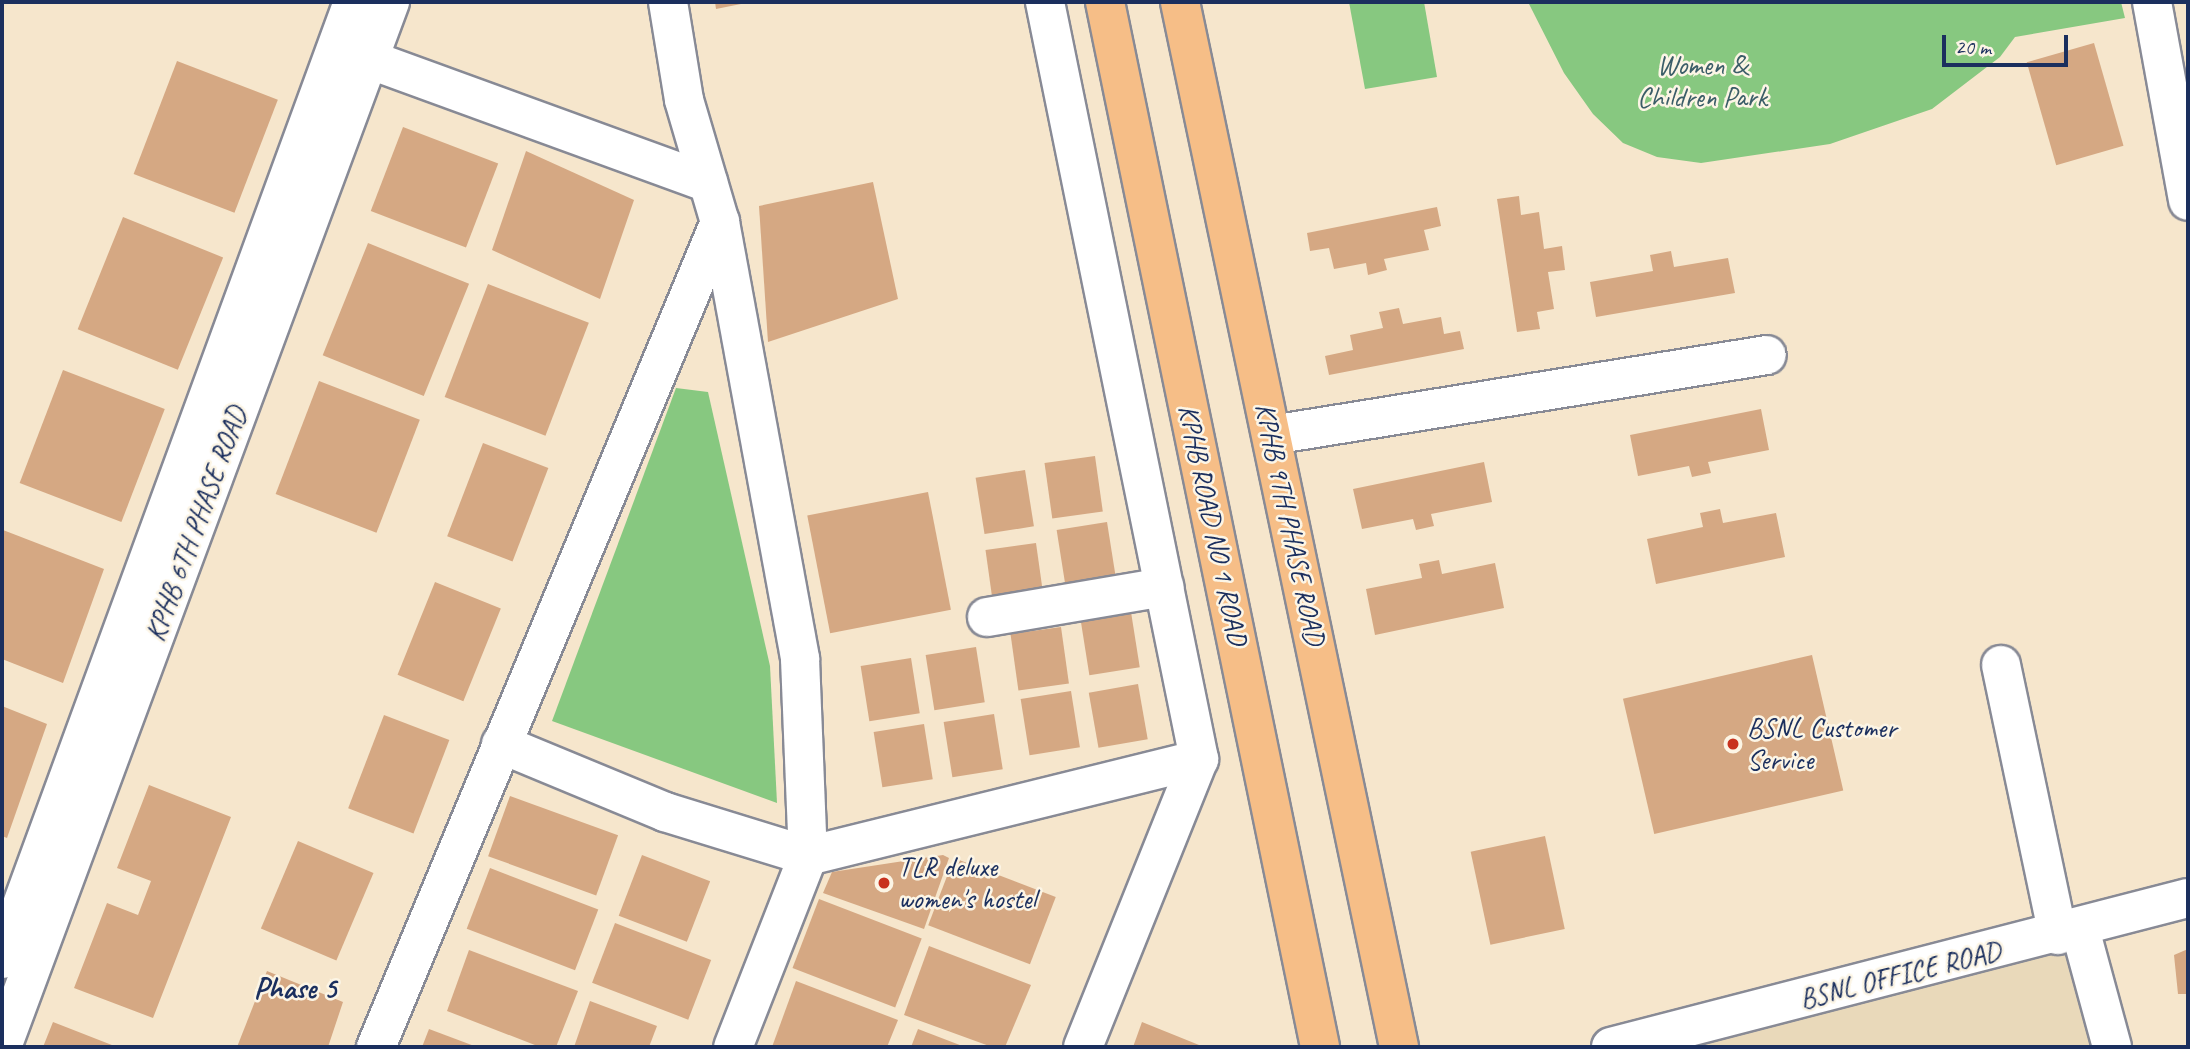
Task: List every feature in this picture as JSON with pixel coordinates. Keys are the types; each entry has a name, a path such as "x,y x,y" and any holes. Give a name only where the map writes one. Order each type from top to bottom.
{"main road":[{"name":"KPHB ROAD NO 1 ROAD","path":"1105,2 1320,1047"},
{"name":"KPHB 9TH PHASE ROAD","path":"1180,2 1399,1047"}],"street":[{"name":"KPHB 6TH PHASE ROAD","path":"2,959 353,2"},
{"name":"KPHB 6TH PHASE ROAD","path":"2,1047 390,2"},
{"path":"668,2 684,100 720,222 800,659 808,856 733,1047"},
{"path":"1045,2 1199,759 1083,1047"},
{"path":"2152,2 2175,44 2188,201"},
{"path":"368,59 708,183"},
{"path":"376,1047 720,222"},
{"path":"1272,435 1768,355"},
{"path":"987,617 1164,587"},
{"path":"2001,665 2069,932 2112,1047"},
{"path":"501,744 665,812 808,856 1199,759"},
{"name":"BSNL OFFICE ROAD","path":"1611,1047 2069,932 2188,898"}],"shaded area":[{"path":"2058,935 2112,1047 1611,1047"}],"green space":[{"path":"1349,2 1424,2 1437,77 1365,89"},
{"name":"Women & Children Park","path":"1528,2 2121,2 2125,18 2015,37 2000,57 1932,109 1830,144 1701,163 1657,157 1623,143 1593,114 1564,73"},
{"path":"676,388 708,392 770,666 777,803 552,721"}],"building":[{"path":"715,2 746,2 746,3 716,9"},
{"path":"2094,43 2123,146 2056,165 2027,62"},
{"path":"177,61 278,100 234,213 134,174"},
{"path":"403,127 498,164 466,248 371,211"},
{"path":"526,151 634,200 600,299 492,250"},
{"path":"873,182 898,299 768,342 759,206"},
{"path":"1519,196 1521,215 1539,212 1544,249 1562,246 1565,270 1548,272 1554,309 1537,312 1540,329 1517,332 1497,199"},
{"path":"1437,207 1441,226 1424,230 1429,250 1384,259 1387,270 1368,275 1366,263 1334,269 1329,248 1310,251 1307,233"},
{"path":"123,217 223,257 178,370 78,329"},
{"path":"368,243 469,284 424,396 323,355"},
{"path":"1671,251 1674,267 1728,258 1735,293 1596,317 1590,282 1653,271 1650,255"},
{"path":"488,284 589,323 545,436 445,397"},
{"path":"1399,308 1403,324 1441,317 1444,334 1460,331 1464,349 1329,375 1325,356 1353,350 1350,335 1383,328 1379,312"},
{"path":"63,370 165,409 121,522 20,483"},
{"path":"319,381 420,420 376,533 276,494"},
{"path":"1761,409 1769,450 1708,462 1711,473 1692,477 1689,466 1638,476 1630,435"},
{"path":"483,443 548,468 513,561 447,536"},
{"path":"1095,456 1103,511 1052,519 1044,463"},
{"path":"1484,462 1492,502 1431,514 1434,526 1416,530 1413,519 1362,529 1353,489"},
{"path":"1025,470 1034,526 985,534 976,478"},
{"path":"928,492 951,610 830,633 807,515"},
{"path":"1720,509 1723,523 1776,513 1785,557 1656,584 1647,539 1703,527 1700,513"},
{"path":"1107,522 1116,578 1066,586 1057,530"},
{"path":"3,530 104,569 63,683 2,659"},
{"path":"1036,543 1044,598 993,606 985,550"},
{"path":"1439,560 1442,574 1495,563 1504,608 1375,635 1366,589 1422,578 1419,564"},
{"path":"435,582 501,609 463,701 398,675"},
{"path":"1131,612 1140,667 1089,675 1081,620"},
{"path":"1061,627 1069,683 1018,691 1010,634"},
{"path":"976,647 985,702 934,710 926,655"},
{"name":"BSNL Customer Service","path":"1812,655 1843,790 1654,834 1623,699"},
{"path":"911,658 920,713 869,721 861,666"},
{"path":"1138,684 1148,739 1098,748 1089,693"},
{"path":"1071,691 1080,747 1030,755 1021,699"},
{"path":"2,706 47,724 7,838 2,836"},
{"path":"994,714 1003,769 952,777 944,722"},
{"path":"384,715 449,740 414,833 348,808"},
{"path":"924,724 933,779 882,787 874,732"},
{"path":"149,785 231,817 153,1018 74,988 107,903 138,915 151,881 117,868"},
{"path":"510,796 618,835 596,895 488,856"},
{"path":"1545,836 1565,929 1490,945 1471,852"},
{"path":"298,841 373,873 336,960 261,928"},
{"path":"642,855 710,881 687,942 619,916"},
{"name":"TLR deluxe women's hostel","path":"943,855 949,858 924,929 823,893 832,872"},
{"path":"954,858 1056,897 1030,964 928,925"},
{"path":"490,868 598,910 575,970 467,929"},
{"path":"819,899 922,938 895,1008 792,968"},
{"path":"615,923 711,960 688,1020 592,983"},
{"path":"929,946 1031,985 1005,1047 992,1047 904,1015"},
{"path":"2188,949 2188,994 2178,994 2174,955"},
{"path":"469,950 578,991 556,1047 540,1047 447,1011"},
{"path":"267,971 343,1002 328,1047 237,1047"},
{"path":"796,981 898,1020 887,1047 772,1047"},
{"path":"590,1001 657,1026 649,1047 574,1047"},
{"path":"53,1022 117,1047 43,1047"},
{"path":"1142,1022 1204,1047 1133,1047"},
{"path":"429,1029 477,1047 422,1047"},
{"path":"918,1029 965,1047 911,1047"}],"place":[{"name":"BSNL Customer Service","path":"1733,744"},
{"name":"TLR deluxe women's hostel","path":"884,883"}],"district":[{"name":"Phase 5","path":"295,988"}]}
